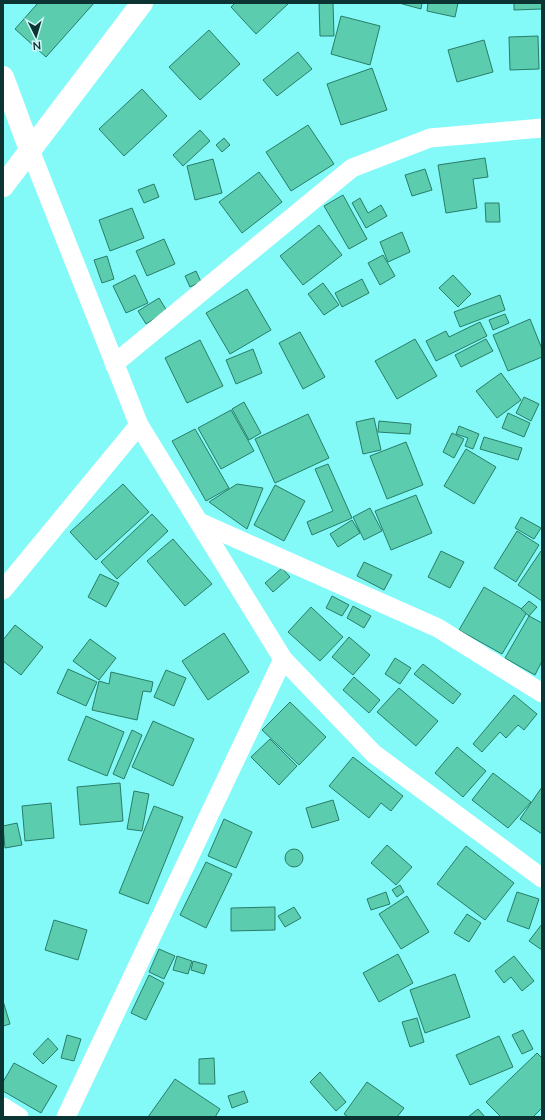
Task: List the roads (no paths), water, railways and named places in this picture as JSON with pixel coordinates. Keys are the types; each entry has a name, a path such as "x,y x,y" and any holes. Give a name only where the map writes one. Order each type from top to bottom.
{"street":[{"path":"3,186 142,3"},
{"path":"3,77 30,150 139,425 283,659 374,754 542,878"},
{"path":"114,364 352,168 430,138 542,128"},
{"path":"3,590 139,425"},
{"path":"199,522 438,628 542,693"},
{"path":"66,1117 283,659"},
{"path":"3,1107 19,1117"}]}
